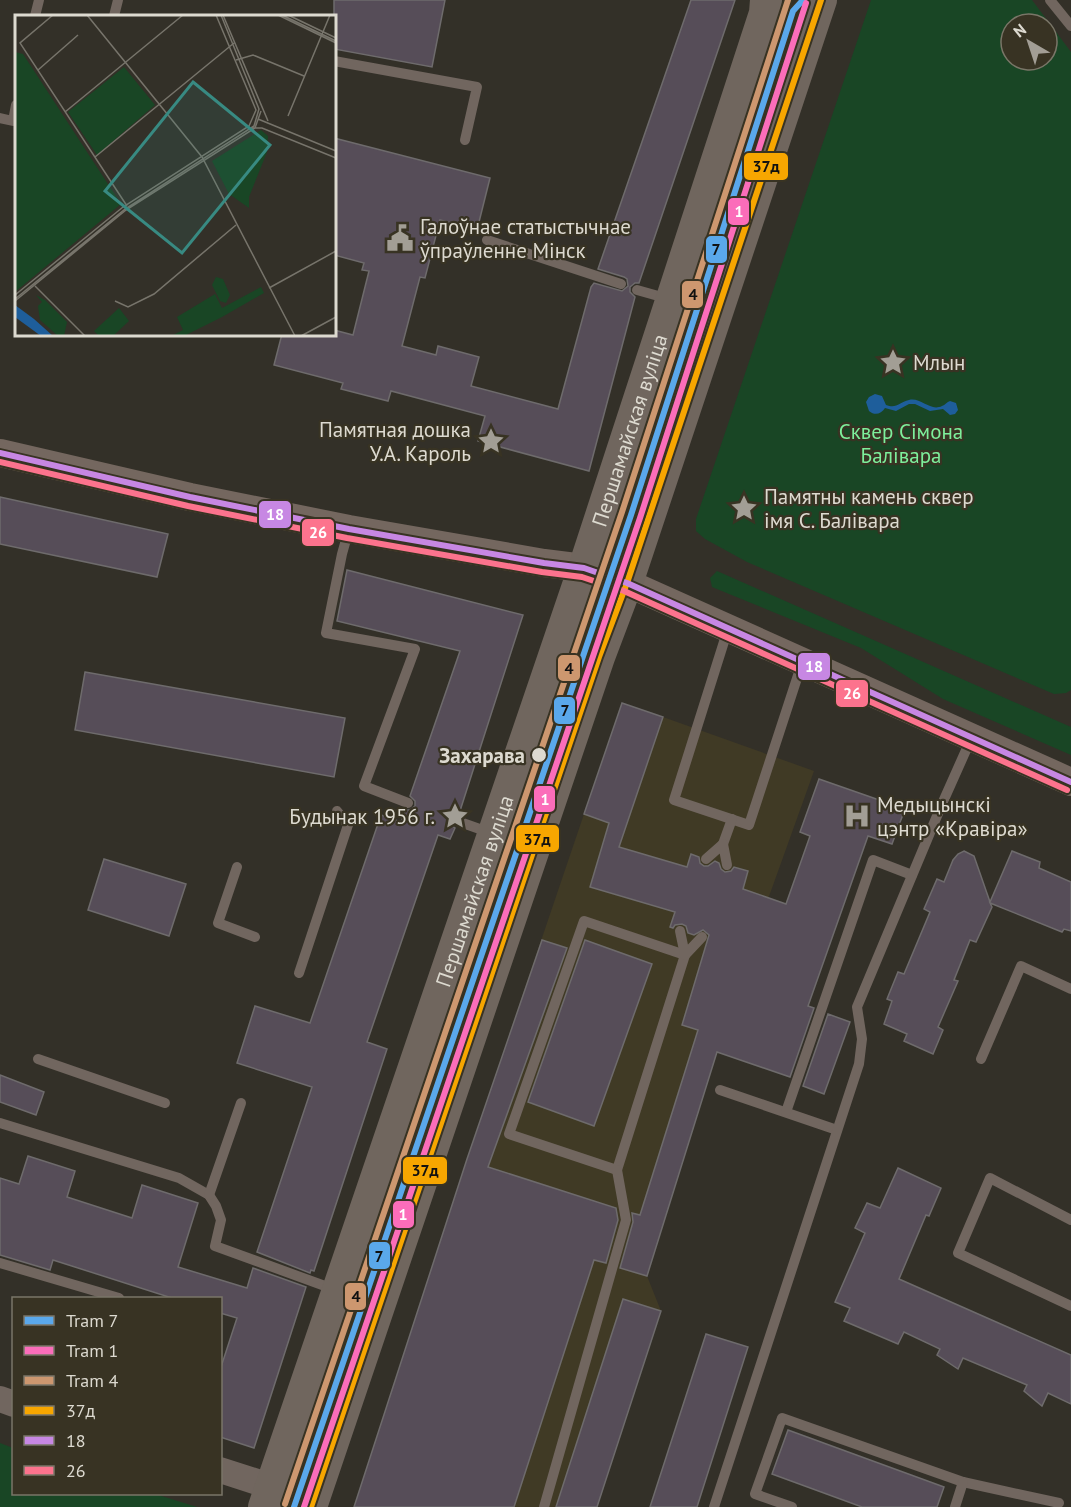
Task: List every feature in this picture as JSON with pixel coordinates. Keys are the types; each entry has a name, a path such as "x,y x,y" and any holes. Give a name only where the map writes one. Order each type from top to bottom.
{"main road":[{"name":"Першамайская вуліца","path":"267,1497 584,568 765,14 766,0"},
{"name":"Першамайская вуліца","path":"312,1504 596,666 627,583 821,0"},
{"path":"0,453 190,497 349,529 584,568 627,583 1071,782"}],"street":[{"path":"222,1471 267,1497 312,1504"}],"lane":[{"path":"35,15 39,0"},
{"path":"114,15 118,0"},
{"path":"1050,0 1071,26"},
{"path":"336,61 477,87 465,140"},
{"path":"0,118 13,121 15,110"},
{"path":"487,240 621,284"},
{"path":"637,290 672,300"},
{"path":"349,529 326,633 415,649 364,786 408,803"},
{"path":"728,629 674,800 749,825 802,663"},
{"path":"714,1507 860,1064 862,1039 857,1007 971,739"},
{"path":"299,973 348,825 337,811"},
{"path":"706,859 723,844 732,819"},
{"path":"457,821 493,833"},
{"path":"723,844 727,865"},
{"path":"786,1112 873,860 912,875"},
{"path":"237,867 218,923 255,937"},
{"path":"617,1170 509,1134 584,921 685,955"},
{"path":"681,931 685,955"},
{"path":"544,1507 626,1220 617,1170 685,955 702,937"},
{"path":"981,1059 1021,966 1071,988"},
{"path":"38,1059 165,1103"},
{"path":"720,1090 837,1130"},
{"path":"209,1195 241,1103"},
{"path":"0,1123 179,1178 209,1195 220,1220 215,1246 337,1291"},
{"path":"1071,1220 990,1178 958,1253 1071,1306"},
{"path":"0,1263 112,1297"},
{"path":"792,1507 755,1494 782,1418 963,1482 1071,1506"},
{"path":"955,1507 963,1482"}],"shaded area":[{"path":"663,717 814,771 743,969 647,1276 661,1311 597,1507 354,1507 467,1159 584,814 625,828"}],"green space":[{"name":"Сквер Сімона Балівара","path":"871,0 1032,0 1041,12 999,12 999,72 1059,72 1059,36 1071,52 1071,690 1054,694 747,562 705,539 696,531 696,519"},
{"path":"717,571 1071,727 1071,755 943,699 861,648 712,587 710,578"},
{"path":"0,1443 12,1448 12,1495 158,1495 197,1507 0,1507"}],"water":[{"path":"875,394 882,396 886,405 890,406 913,400 938,407 950,401 956,403 958,410 955,414 950,415 943,409 930,411 915,404 909,404 896,411 885,408 876,414 869,411 866,402"}],"building":[{"path":"334,0 445,0 432,67 336,49 336,15 334,15"},
{"path":"691,0 735,0 639,283 630,287 630,292 635,297 589,471 478,441 485,416 391,391 388,401 341,389 343,383 274,365 281,336 336,336 336,331 353,335 369,271 362,270 364,263 336,256 336,139 490,178 477,230 440,220 425,278 420,277 402,346 436,355 438,346 479,357 471,386 558,409 591,287 594,283 622,291 628,286 627,279 624,277 598,269"},
{"path":"0,497 168,534 157,577 0,544"},
{"path":"347,570 523,615 459,814 453,815 450,819 451,825 455,828 450,839 438,835 367,1042 387,1049 314,1271 311,1270 310,1273 257,1252 312,1087 237,1063 255,1006 310,1023 381,815 401,822 405,810 410,810 415,806 415,801 410,796 460,651 337,621"},
{"path":"85,672 345,718 334,777 75,730"},
{"path":"622,703 663,717 619,847 687,867 691,854 699,857 700,863 704,866 715,861 725,872 731,871 734,867 748,871 743,889 786,904 810,836 800,832 819,779 905,809 892,844 868,836 808,1006 814,1008 790,1077 717,1052 647,1276 620,1268 633,1222 632,1213 640,1215 698,1030 682,1025 709,935 703,930 694,935 688,933 686,926 682,924 670,927 675,912 590,887 609,823 584,814"},
{"path":"964,851 974,856 990,902 1012,851 1040,862 1039,868 1071,882 1071,931 1064,929 1062,932 990,903 992,907 976,942 970,940 954,980 958,981 938,1027 943,1030 933,1054 904,1041 907,1034 884,1024 892,1001 887,999 898,972 904,974 930,912 924,909 937,879 944,882 953,860"},
{"path":"104,859 186,884 169,936 88,910"},
{"path":"542,940 567,948 488,1167 616,1208 618,1220 606,1263 594,1260 514,1507 354,1507 467,1159"},
{"path":"585,940 652,964 594,1126 528,1102"},
{"path":"828,1014 850,1022 824,1094 803,1086"},
{"path":"0,1075 44,1092 36,1115 0,1102"},
{"path":"28,1156 75,1171 67,1197 132,1218 142,1185 198,1203 178,1267 247,1288 253,1268 306,1287 254,1448 222,1438 222,1364 237,1318 222,1314 222,1297 169,1297 53,1260 50,1270 0,1255 0,1178 19,1184"},
{"path":"898,1168 941,1188 929,1216 926,1215 899,1279 1071,1355 1071,1404 1048,1393 1042,1406 1024,1391 1027,1385 963,1358 958,1369 937,1355 940,1349 904,1332 898,1344 844,1321 850,1308 835,1302 865,1233 855,1228 867,1203 880,1208"},
{"path":"623,1299 661,1311 597,1507 556,1507"},
{"path":"706,1334 748,1347 697,1507 650,1507"},
{"path":"788,1430 944,1487 937,1507 862,1507 772,1474"}],"tram line":[{"name":"4","path":"285,1504 622,512 788,0"},
{"name":"7","path":"294,1507 631,515 793,11 803,0"},
{"name":"1","path":"304,1507 640,518 806,3"}],"transit line":[{"name":"37д","path":"311,1507 599,657 627,583 821,0"},
{"name":"18","path":"0,453 190,497 349,529 584,568 627,583 1071,782"},
{"name":"26","path":"0,462 188,506 347,538 582,577 624,591 1067,790"}],"place":[{"name":"Галоўнае статыстычнае ўпраўленне Мінск","path":"400,238"},
{"name":"Млын","path":"893,362"},
{"name":"Памятная дошка У.А. Кароль","path":"491,441"},
{"name":"Памятны камень сквер імя С. Балівара","path":"744,508"},
{"name":"Захарава","path":"539,755"},
{"name":"Будынак 1956 г.","path":"455,816"},
{"name":"Медыцынскі цэнтр «Кравіра»","path":"857,816"}]}
